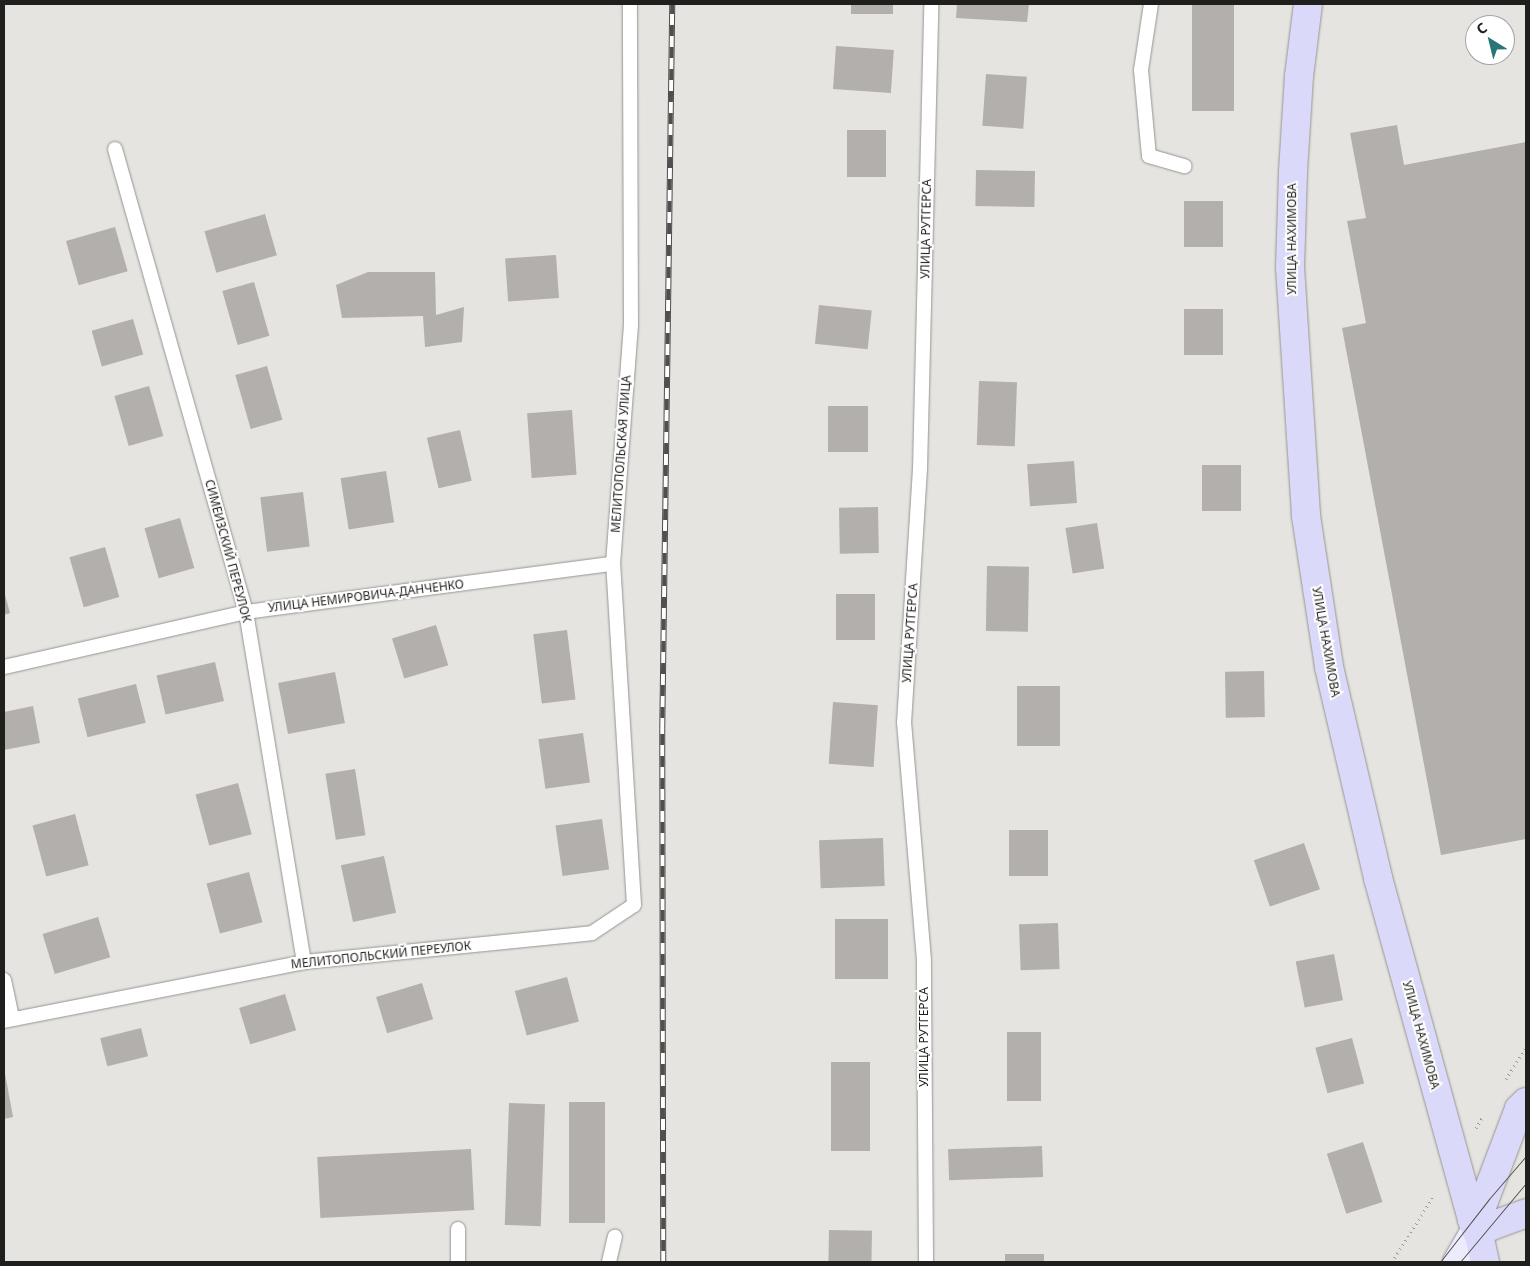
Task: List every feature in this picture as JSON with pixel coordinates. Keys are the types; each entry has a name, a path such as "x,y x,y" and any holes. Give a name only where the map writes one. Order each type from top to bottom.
{"main road":[{"name":"УЛИЦА НАХИМОВА","path":"1308,4 1299,76 1290,267 1306,516 1329,667 1378,878 1483,1248"},
{"path":"1483,1248 1481,1208 1519,1109 1526,1102"},
{"path":"1457,1262 1483,1248 1491,1226 1526,1213"}],"lane":[{"name":"МЕЛИТОПОЛЬСКАЯ УЛИЦА","path":"630,4 631,326 613,564 634,904"},
{"name":"УЛИЦА РУТГЕРСА","path":"926,1262 924,960 904,722 920,469 931,4"},
{"path":"1151,4 1141,70 1149,156 1185,166"},
{"name":"СИМЕИЗСКИЙ ПЕРЕУЛОК","path":"114,149 246,612 304,962"},
{"name":"УЛИЦА НЕМИРОВИЧА-ДАНЧЕНКО","path":"4,666 246,612 613,564"},
{"name":"МЕЛИТОПОЛЬСКИЙ ПЕРЕУЛОК","path":"8,1020 304,962 592,933 634,904"},
{"path":"4,980 8,1020"},
{"path":"458,1229 458,1262"},
{"path":"609,1262 615,1237"}],"building":[{"path":"851,4 893,4 893,14 851,14"},
{"path":"957,4 1029,4 1027,22 956,18"},
{"path":"1192,4 1234,4 1234,111 1192,111"},
{"path":"836,46 894,50 891,93 833,89"},
{"path":"986,74 1027,77 1023,129 982,126"},
{"path":"1397,125 1404,165 1526,142 1526,839 1441,855 1342,328 1366,323 1347,221 1366,218 1350,133"},
{"path":"847,130 886,130 886,177 847,177"},
{"path":"976,170 1035,171 1034,207 975,206"},
{"path":"1184,201 1223,201 1223,247 1184,247"},
{"path":"265,214 277,255 216,273 204,231"},
{"path":"115,227 128,271 79,285 66,241"},
{"path":"556,255 559,298 508,301 505,259"},
{"path":"368,272 435,272 436,315 464,307 462,342 425,347 423,316 342,318 336,285"},
{"path":"254,282 269,336 238,345 222,291"},
{"path":"819,305 872,311 868,349 815,344"},
{"path":"1184,309 1223,309 1223,355 1184,355"},
{"path":"133,319 143,355 102,366 92,331"},
{"path":"267,366 282,420 251,429 235,375"},
{"path":"979,381 1017,382 1015,446 977,445"},
{"path":"149,386 163,436 129,446 114,396"},
{"path":"828,406 868,406 868,452 828,452"},
{"path":"572,410 577,475 532,478 527,413"},
{"path":"460,430 472,481 439,488 427,438"},
{"path":"1074,461 1077,503 1030,506 1027,464"},
{"path":"1202,465 1241,465 1241,511 1202,511"},
{"path":"386,471 394,522 349,530 341,478"},
{"path":"303,492 310,547 267,552 260,497"},
{"path":"878,507 879,553 840,554 839,508"},
{"path":"180,518 194,568 159,578 144,528"},
{"path":"1097,523 1104,568 1073,573 1065,528"},
{"path":"105,547 119,597 84,607 69,557"},
{"path":"987,566 1029,567 1028,632 986,631"},
{"path":"4,591 10,613 4,615"},
{"path":"836,594 875,594 875,640 836,640"},
{"path":"436,625 448,665 404,679 392,638"},
{"path":"567,630 576,699 542,704 533,634"},
{"path":"215,662 224,701 166,714 157,675"},
{"path":"1264,671 1265,717 1226,718 1225,672"},
{"path":"335,672 345,723 288,734 278,683"},
{"path":"136,684 146,723 87,737 78,699"},
{"path":"1017,686 1060,686 1060,746 1017,746"},
{"path":"833,702 878,705 874,767 829,764"},
{"path":"33,706 40,743 4,750 4,712"},
{"path":"583,733 590,783 545,789 538,739"},
{"path":"355,769 365,835 336,840 325,774"},
{"path":"238,783 252,834 209,846 195,794"},
{"path":"75,814 89,865 46,877 32,825"},
{"path":"602,819 609,870 563,876 555,826"},
{"path":"1009,830 1048,830 1048,876 1009,876"},
{"path":"883,838 885,886 821,888 819,840"},
{"path":"1304,843 1320,889 1270,907 1254,860"},
{"path":"384,856 396,913 353,922 341,865"},
{"path":"249,872 262,922 220,934 206,883"},
{"path":"98,917 110,957 55,974 43,934"},
{"path":"835,919 888,919 888,979 835,979"},
{"path":"1058,923 1060,969 1021,970 1019,924"},
{"path":"1334,954 1343,1000 1305,1008 1296,961"},
{"path":"567,977 579,1021 527,1035 515,991"},
{"path":"422,983 433,1019 387,1033 376,997"},
{"path":"285,994 296,1030 250,1044 239,1008"},
{"path":"141,1028 148,1056 107,1066 100,1038"},
{"path":"1007,1032 1041,1032 1041,1101 1007,1101"},
{"path":"1352,1038 1364,1083 1327,1093 1315,1048"},
{"path":"831,1062 870,1062 870,1151 831,1151"},
{"path":"4,1068 13,1117 4,1119"},
{"path":"569,1102 605,1102 605,1223 569,1223"},
{"path":"509,1103 545,1104 541,1226 505,1225"},
{"path":"1363,1142 1382,1202 1346,1214 1327,1154"},
{"path":"1042,1146 1043,1177 949,1180 948,1149"},
{"path":"471,1149 474,1210 320,1218 317,1157"},
{"path":"829,1230 872,1231 871,1262 828,1262"},
{"path":"1005,1254 1044,1254 1044,1262 1005,1262"}],"tram line":[{"path":"1440,1262 1489,1199 1526,1156"},
{"path":"1460,1262 1526,1183"}],"railway":[{"path":"663,1262 662,729 672,4"}]}
